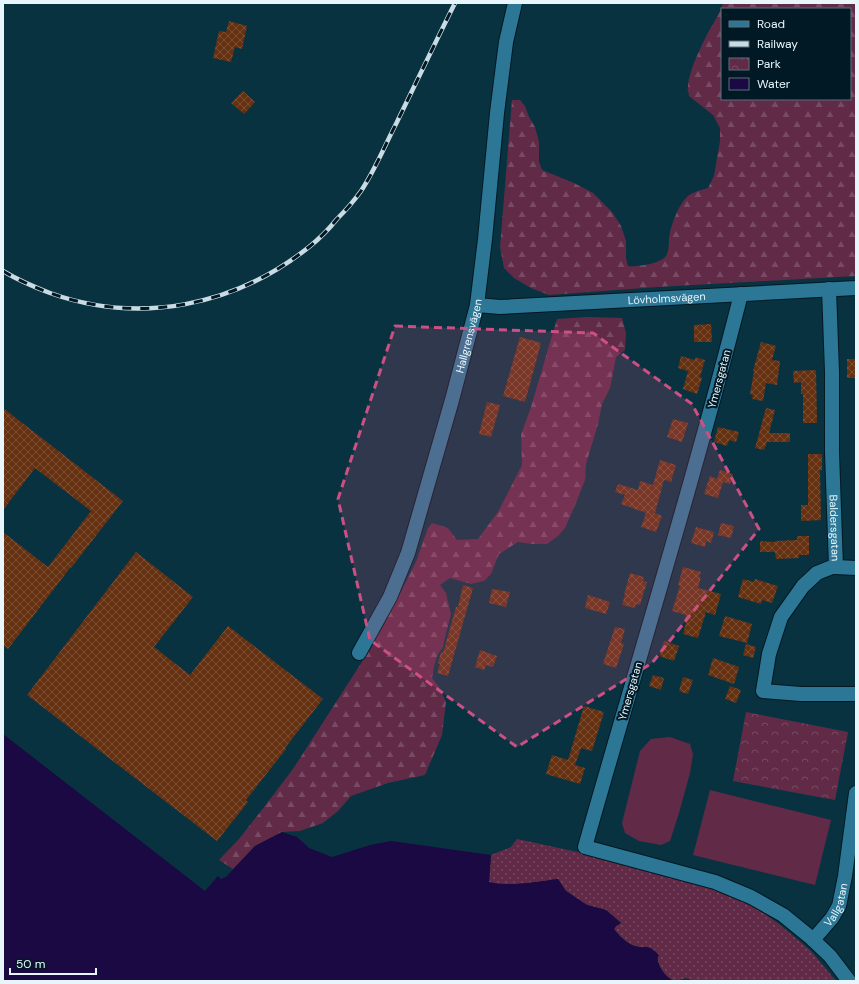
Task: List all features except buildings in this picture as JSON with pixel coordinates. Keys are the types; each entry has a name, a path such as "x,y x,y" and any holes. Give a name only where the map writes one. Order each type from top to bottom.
{"street":[{"name":"Hallgrensvägen","path":"358,653 390,597 408,553 478,305 497,113 506,42 515,3"},
{"name":"Lövholmsvägen","path":"478,305 500,307 856,288"},
{"name":"Baldersgatan","path":"829,290 836,567 832,567 817,573 804,586 781,617 769,654 763,691 801,694 856,694"},
{"name":"Ymersgatan","path":"741,294 678,524 585,847 647,865 715,882 751,897 783,915 813,940"},
{"path":"836,567 856,568"},
{"name":"Vallgatan","path":"813,940 832,918 839,906 846,868 856,793"},
{"path":"813,940 830,956 850,981"}],"highlighted area":[{"path":"395,326 593,333 692,404 759,529 652,663 517,747 370,640 338,499"}],"green space":[{"path":"723,3 856,3 856,276 657,287 549,295 531,288 514,278 504,268 500,247 512,100 520,100 525,106 535,127 539,142 539,162 542,170 574,183 593,193 612,212 621,226 626,241 626,258 628,266 637,266 654,263 666,256 669,247 671,227 684,200 688,196 698,191 708,188 714,176 720,141 720,128 713,115 689,96 688,88 690,74 696,59 721,8 721,100 851,100 851,8 721,8"},
{"path":"587,317 622,318 626,333 625,350 616,357 610,388 602,404 598,424 586,464 585,480 565,528 559,535 547,544 518,542 499,554 491,574 484,581 471,584 450,578 440,585 446,593 451,614 442,649 436,658 432,678 439,687 446,702 442,735 425,775 388,783 351,796 338,811 323,823 300,831 282,832 255,846 233,869 219,860 239,839 293,769 369,651 416,562 428,528 432,523 448,528 457,540 478,539 498,512 522,465 521,435 531,407 557,319"},
{"path":"746,712 848,732 835,800 733,781"},
{"path":"670,737 690,744 693,754 690,773 679,813 670,841 661,845 639,841 625,833 622,823 640,751 651,739"},
{"path":"710,790 831,820 815,885 693,855"},
{"path":"517,839 642,866 702,884 749,903 779,924 811,951 836,981 693,981 688,978 677,981 671,980 661,969 657,959 646,947 632,945 617,933 614,929 621,923 606,910 587,905 566,891 558,879 515,884 489,882 491,855 511,847"}],"water":[{"path":"3,734 205,891 218,876 221,879 226,877 255,846 282,832 297,837 309,848 332,857 370,845 391,841 491,855 489,882 514,884 558,879 566,891 587,905 606,910 621,923 614,929 625,941 635,946 651,948 659,955 659,964 664,973 675,981 3,981"}],"railway":[{"path":"3,271 44,291 84,303 118,308 152,308 186,304 218,296 250,284 280,267 309,247 320,237 361,191 375,166 455,3"}]}
